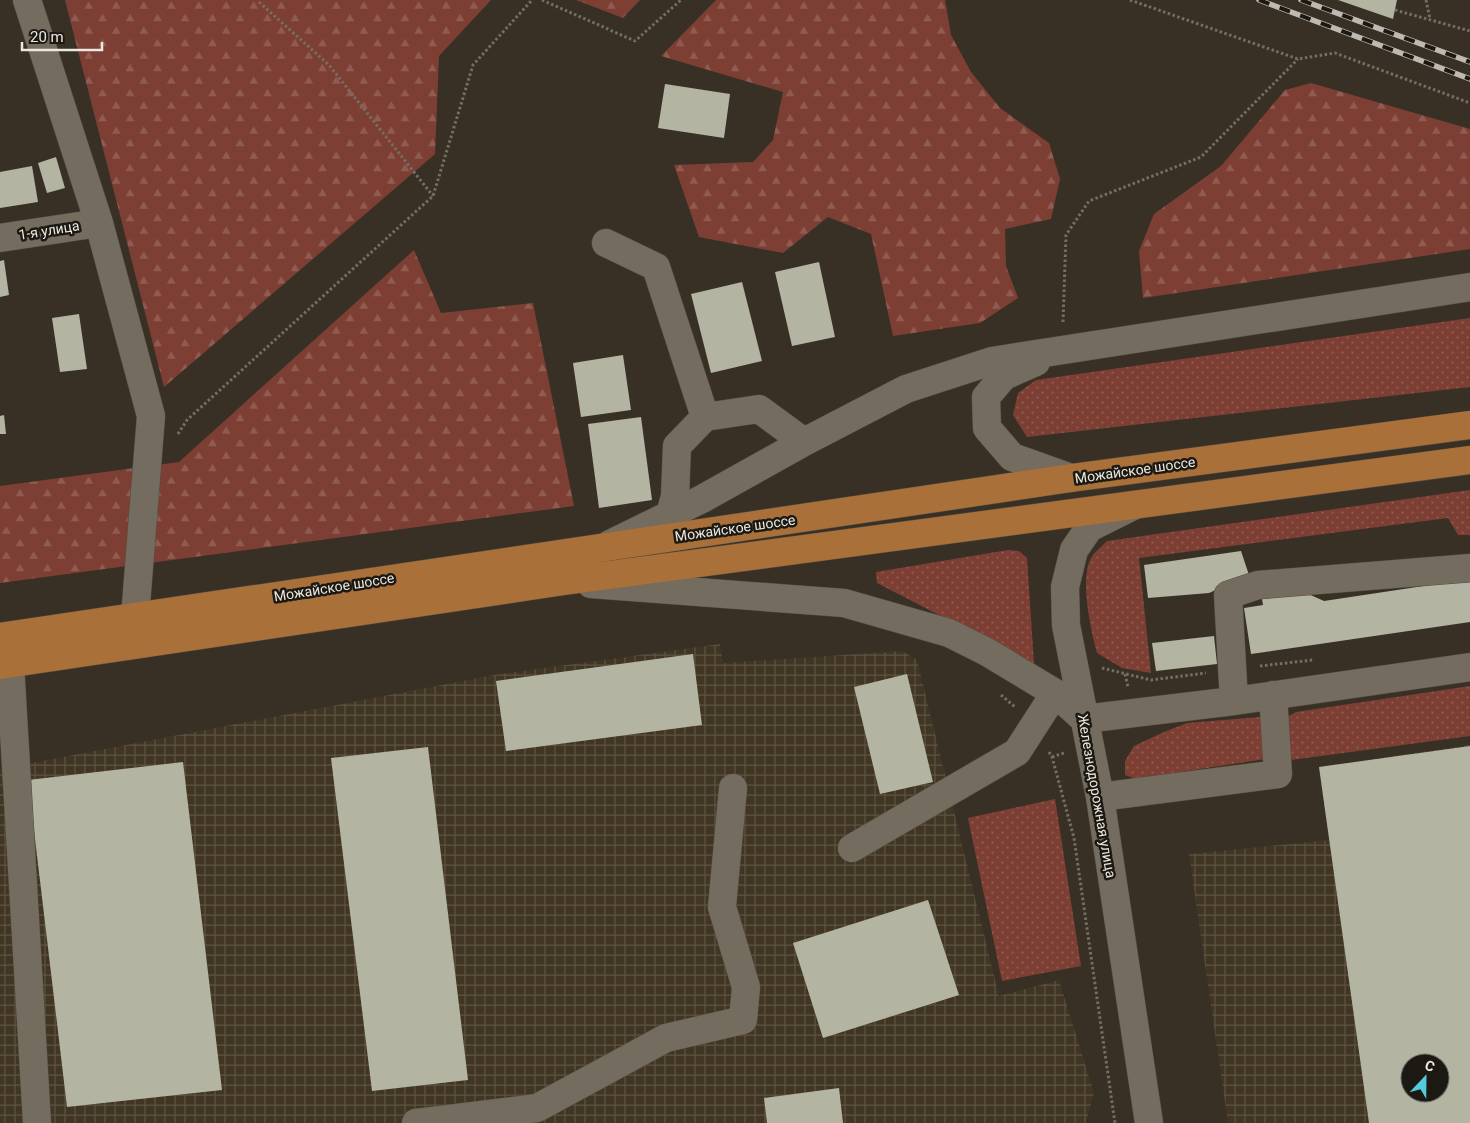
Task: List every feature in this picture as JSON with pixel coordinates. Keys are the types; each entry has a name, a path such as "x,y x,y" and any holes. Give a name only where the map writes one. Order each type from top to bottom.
{"main road":[{"name":"Можайское шоссе","path":"0,637 1071,478 1470,425"},
{"name":"Можайское шоссе","path":"5,664 564,582 1138,503 1470,460"}],"street":[{"path":"27,0 99,223 151,416 135,617"},
{"name":"1-я улица","path":"0,238 99,223"},
{"path":"606,243 656,267 706,417"},
{"path":"600,548 670,515 906,389 992,361 1470,287"},
{"path":"1062,350 1004,376 986,397 987,428 1012,457 1071,478"},
{"path":"670,515 675,496 677,446 706,417 759,409 804,442"},
{"name":"Железнодорожная улица","path":"1138,503 1089,528 1074,550 1065,587 1066,625 1100,797 1149,1123"},
{"path":"1234,701 1228,595 1258,585 1470,568"},
{"path":"564,582 844,604 949,633 987,652 1055,693 1084,719 1234,701 1470,667"},
{"path":"5,664 37,1123"},
{"path":"852,848 1017,752 1055,693"},
{"path":"1100,797 1278,774 1273,695"},
{"path":"416,1123 537,1108 666,1038 743,1020 746,987 722,907 733,788"}],"path":[{"path":"173,442 187,420 433,196 473,65 532,0"},
{"path":"542,0 635,41 681,0"},
{"path":"1130,0 1298,59 1335,53 1470,103"},
{"path":"1426,0 1430,18"},
{"path":"259,2 329,65 433,196"},
{"path":"1395,10 1430,18 1470,31"},
{"path":"1062,350 1066,235 1089,201 1201,157 1298,59"},
{"path":"1095,667 1151,680"},
{"path":"998,692 1012,704 1052,757 1074,838 1115,1123"}],"shaded area":[{"path":"720,644 723,663 902,651 917,660 999,996 1059,980 1094,1093 1086,1123 0,1123 0,769 494,675"},
{"path":"1470,745 1470,1123 1228,1123 1189,854 1329,840 1319,767"}],"green space":[{"path":"65,0 491,0 439,56 435,154 164,387"},
{"path":"576,0 640,0 623,18"},
{"path":"716,0 945,0 951,35 971,72 1000,108 1049,143 1060,179 1051,219 1005,229 1006,266 1018,298 980,323 893,336 871,234 828,217 783,253 699,237 674,165 753,162 773,140 783,92 661,56"},
{"path":"1311,83 1470,129 1470,249 1143,298 1139,251 1154,214 1221,166 1285,90"},
{"path":"414,250 441,313 533,303 574,506 0,583 0,486 179,462"},
{"path":"1470,318 1470,387 1027,437 1013,415 1018,393 1036,380"},
{"path":"1470,490 1470,535 1458,535 1448,518 1139,558 1151,673 1122,668 1097,653 1087,603 1086,576 1093,555 1107,541"},
{"path":"1008,550 1019,551 1027,558 1034,664 877,583 876,572"},
{"path":"1470,686 1470,736 1291,760 1287,717 1296,712"},
{"path":"1272,716 1278,757 1136,779 1125,775 1125,761 1134,746 1164,732 1187,723"},
{"path":"1055,799 1081,966 1002,981 968,818"}],"building":[{"path":"1338,0 1397,0 1393,19"},
{"path":"665,84 730,94 724,138 658,128"},
{"path":"56,157 65,188 47,193 38,163"},
{"path":"32,166 38,202 0,208 0,172"},
{"path":"4,260 9,295 0,297 0,261"},
{"path":"819,262 835,337 792,346 775,272"},
{"path":"742,282 762,361 711,373 691,294"},
{"path":"79,314 87,369 60,372 52,318"},
{"path":"623,355 631,410 581,417 573,363"},
{"path":"4,415 6,434 0,434 0,416"},
{"path":"641,417 652,500 599,508 588,424"},
{"path":"1241,551 1249,575 1209,593 1148,598 1144,565"},
{"path":"1470,579 1470,622 1251,654 1244,608 1263,605 1261,593 1295,588 1324,601"},
{"path":"1214,636 1217,664 1156,671 1152,643"},
{"path":"693,654 702,725 506,751 496,681"},
{"path":"907,674 933,782 880,794 854,687"},
{"path":"1470,746 1470,1123 1369,1123 1319,767"},
{"path":"428,747 468,1080 372,1091 331,758"},
{"path":"183,762 222,1090 67,1107 28,780"},
{"path":"928,900 959,995 823,1038 793,943"},
{"path":"839,1088 843,1123 767,1123 764,1098"}],"railway":[{"path":"1259,0 1470,79"},
{"path":"1301,0 1470,62"}]}
